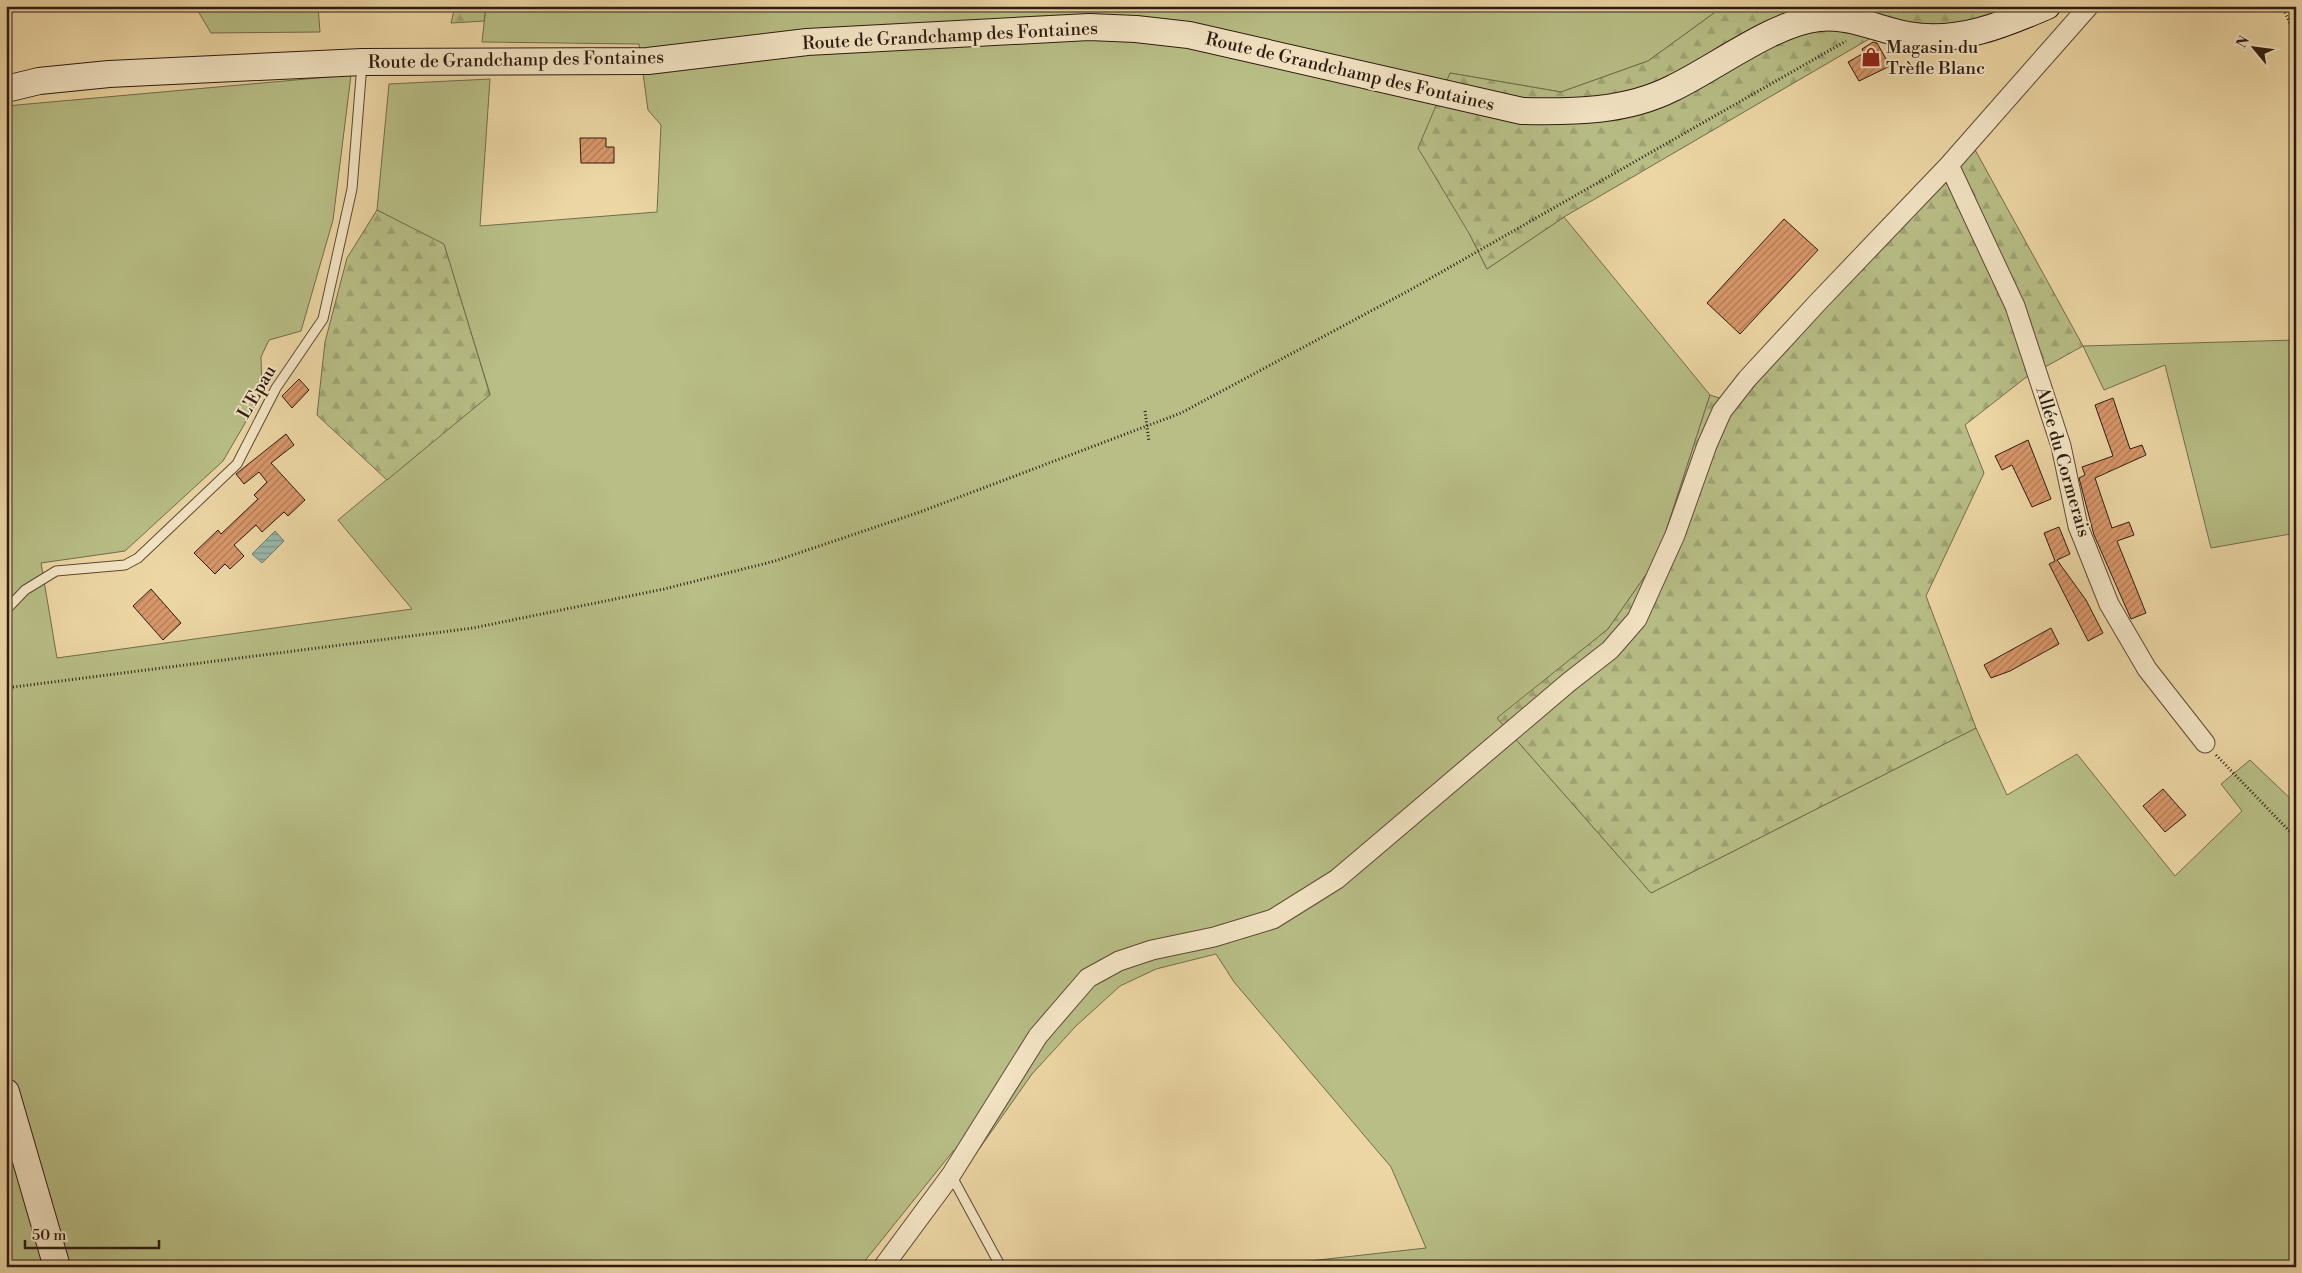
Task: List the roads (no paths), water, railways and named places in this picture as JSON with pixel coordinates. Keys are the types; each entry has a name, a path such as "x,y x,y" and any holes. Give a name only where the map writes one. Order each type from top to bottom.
{"street":[{"name":"Route de Grandchamp des Fontaines","path":"6,89 39,81 109,74 362,62 648,61 852,39 1108,28 1190,35 1522,111 1574,112 1624,106 1672,89 1773,33 1796,23 1820,17 1844,19 1923,37 1958,36 2001,25 2047,6"},
{"path":"884,1267 951,1175 1038,1036 1088,978 1119,960 1273,919 1337,879 1569,682 1610,650 1636,619 1675,535 1707,445 1722,411 1747,379 1949,165 2089,6"},
{"name":"Allée du Cormerais","path":"1949,165 2015,306 2061,446 2078,526 2109,604 2147,669 2205,744"},
{"path":"6,1092 57,1267"}],"lane":[{"name":"L'Epau","path":"6,610 25,590 56,571 125,566 138,558 236,464 276,388 323,319 352,189 362,62"},
{"path":"951,1175 1000,1267"}],"place":[{"name":"Magasin du Trèfle Blanc","path":"1871,57"}]}
